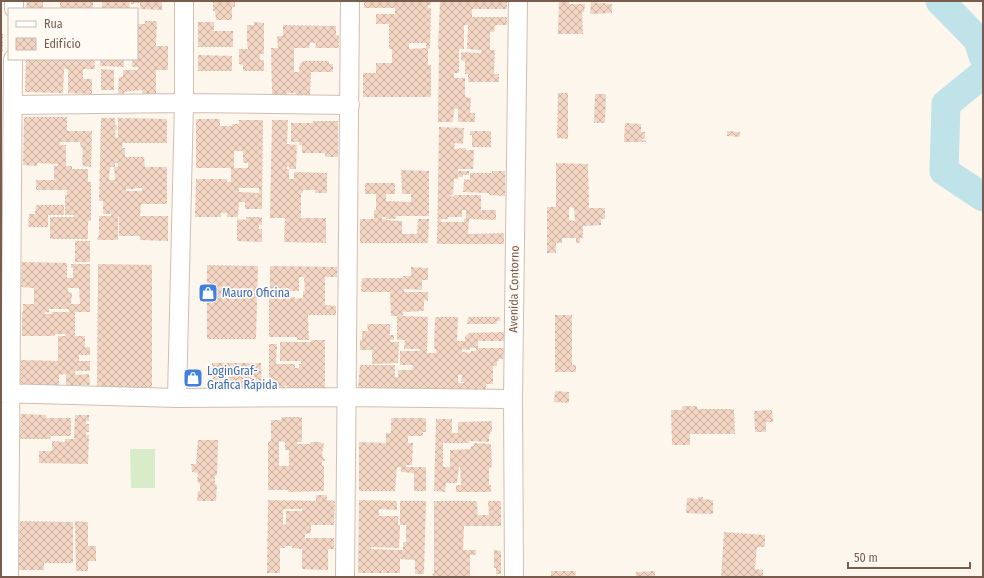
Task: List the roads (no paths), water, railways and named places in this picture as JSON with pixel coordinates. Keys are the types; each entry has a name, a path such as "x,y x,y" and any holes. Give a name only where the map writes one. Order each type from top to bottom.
{"street":[{"path":"177,398 184,103 184,1"},
{"path":"345,577 350,1"},
{"name":"Avenida Contorno","path":"514,577 513,399 518,1"},
{"path":"9,577 6,393 14,60"},
{"path":"13,105 184,103 350,105"},
{"path":"6,393 177,398 346,397 513,399"}],"waterway":[{"path":"940,1 978,40 983,56"},
{"path":"983,74 946,104 944,171 983,197"}],"place":[{"name":"Mauro Oficina","path":"208,293"},
{"name":"LoginGraf- Grafica Rápida","path":"193,378"}]}
